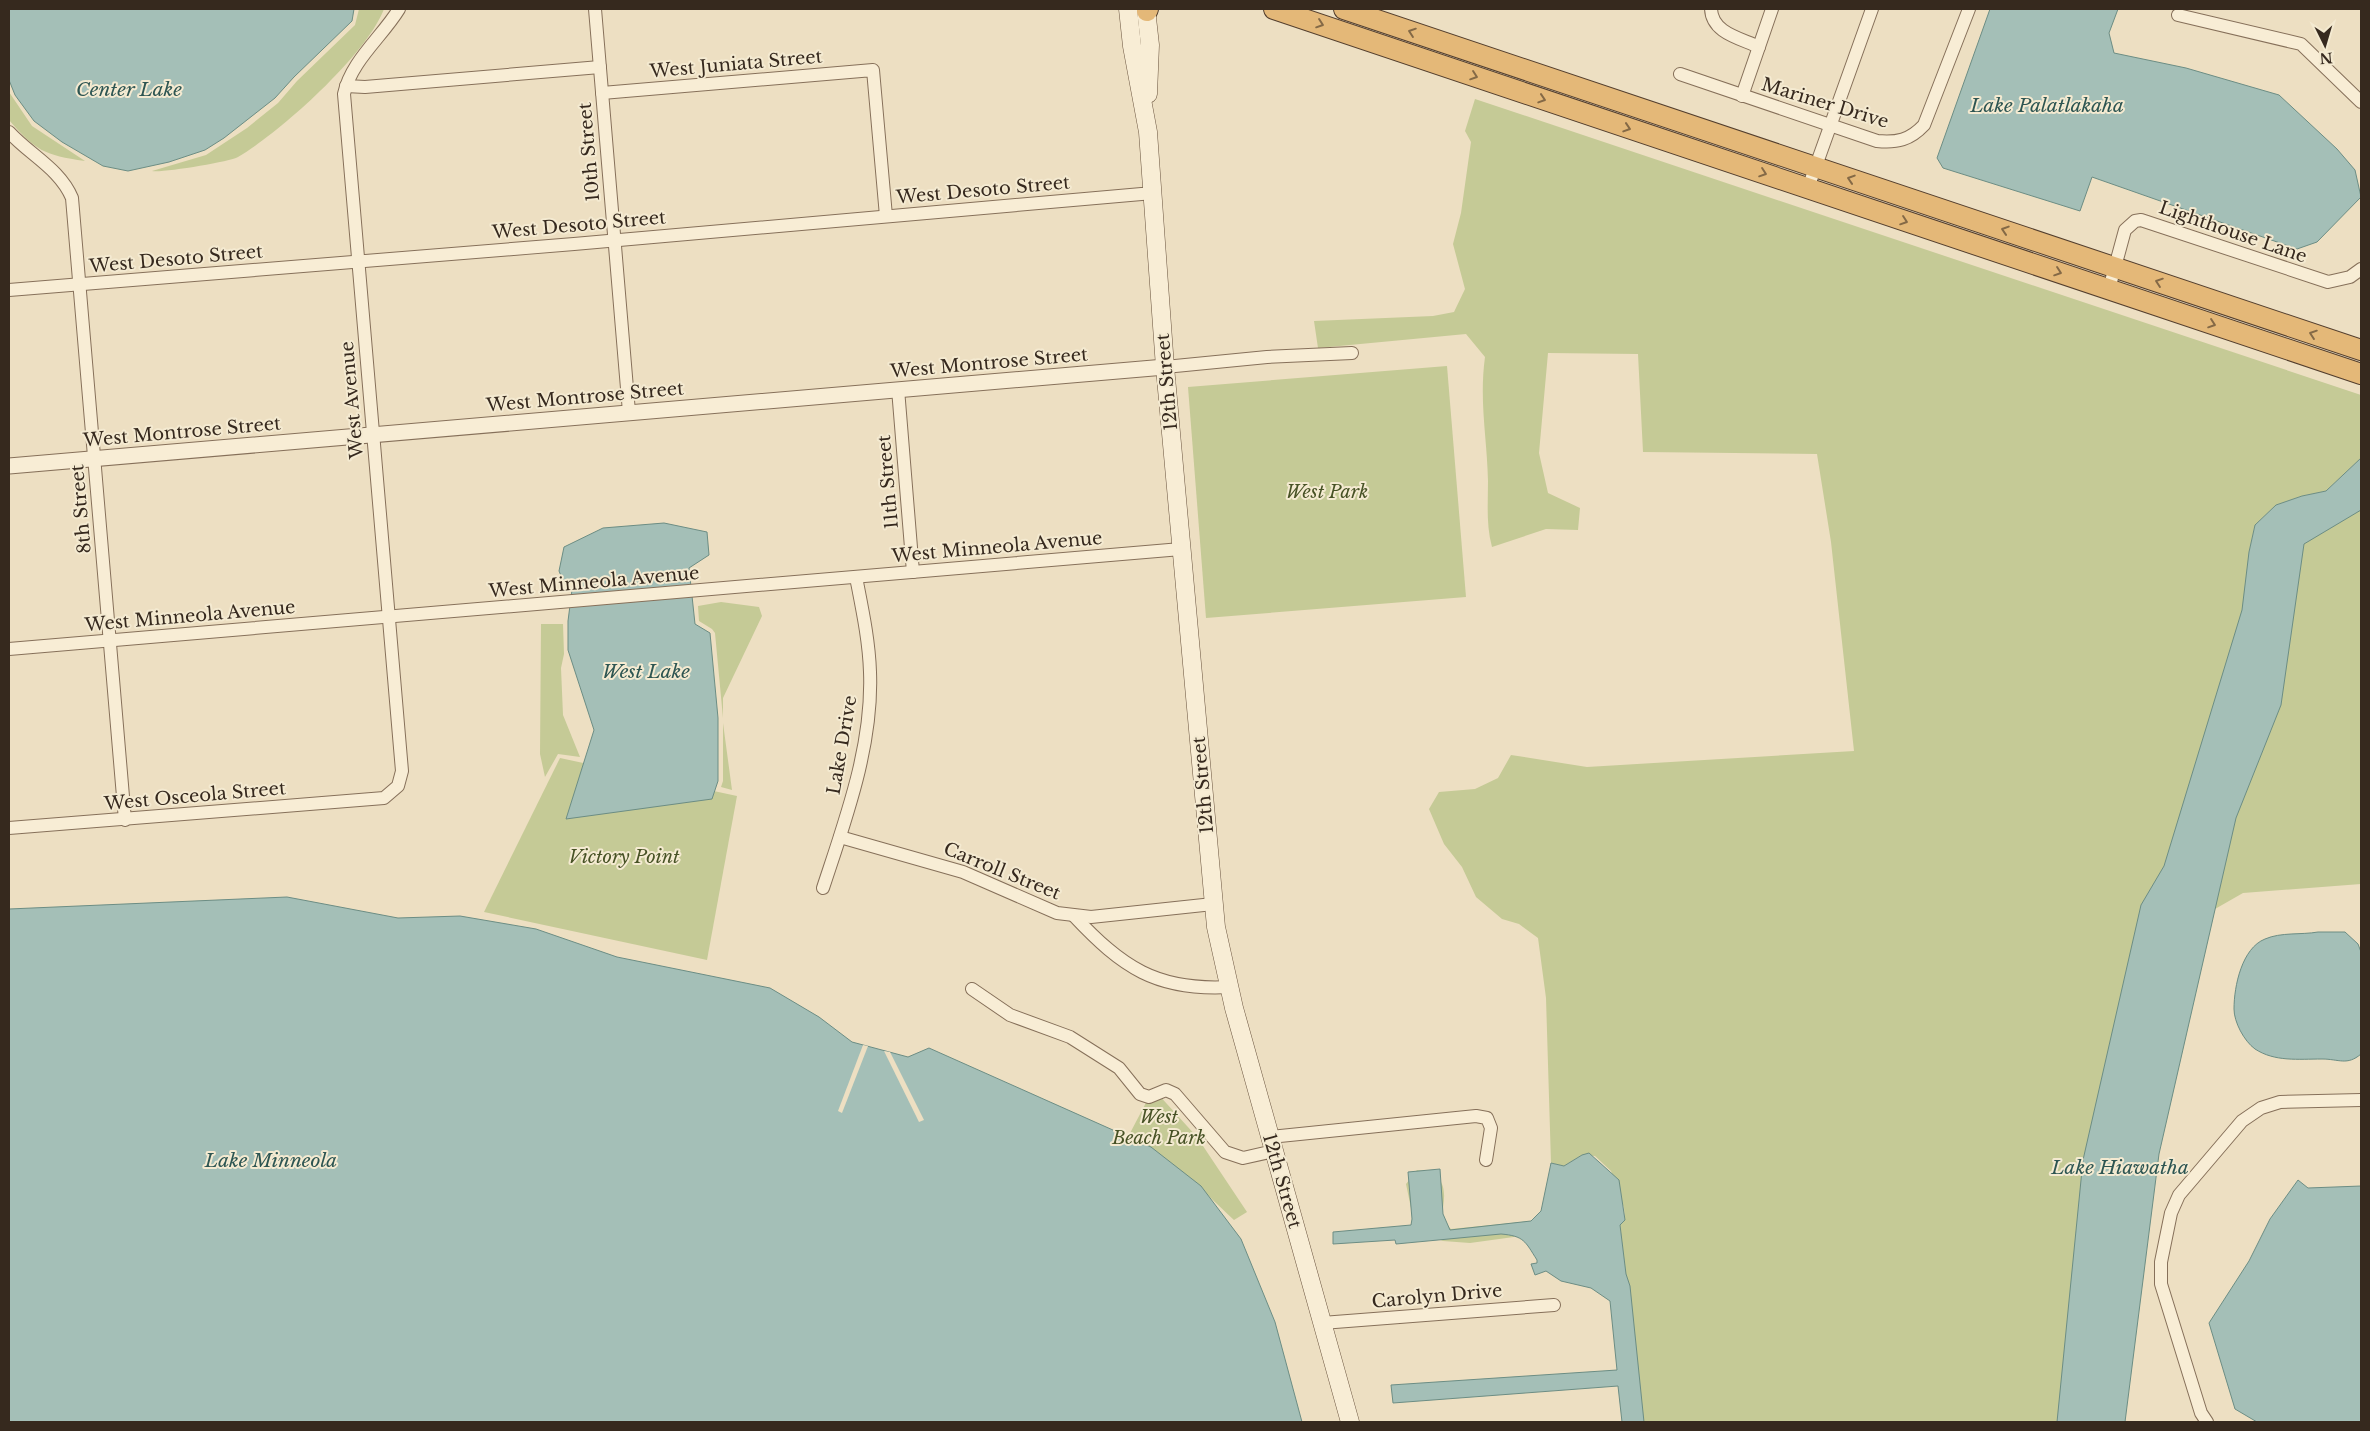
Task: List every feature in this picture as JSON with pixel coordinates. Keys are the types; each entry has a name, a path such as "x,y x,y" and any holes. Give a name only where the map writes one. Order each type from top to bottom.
{"highway":[{"path":"1274,9 2357,373"},
{"path":"1344,9 2360,350"}],"main road":[{"name":"12th Street","path":"1142,9 1150,45 1148,132"},
{"name":"12th Street","path":"1142,9 1132,46 1148,132 1165,367 1213,904 1229,987 1350,1422"}],"street":[{"name":"West Avenue","path":"384,798 398,786 402,771 344,110 346,86 362,59 399,9"},
{"name":"10th Street","path":"595,9 630,412"},
{"path":"1711,9 1713,20 1722,31 1759,46"},
{"path":"1742,96 1772,9"},
{"path":"1808,188 1872,9"},
{"name":"Mariner Drive","path":"1680,74 1877,141 1889,142 1910,138 1917,133 1930,115 1969,9"},
{"path":"2178,15 2301,44 2361,102"},
{"path":"1132,46 1150,45"},
{"path":"346,86 365,87 600,67"},
{"name":"West Juniata Street","path":"602,93 873,70 886,216"},
{"name":"8th Street","path":"9,132 68,186 72,198 125,820"},
{"name":"West Desoto Street","path":"9,290 358,262 1153,193"},
{"name":"Lighthouse Lane","path":"2108,289 2116,267 2125,230 2135,221 2141,220 2328,282 2350,277 2361,269"},
{"path":"1165,367 1267,357 1352,353"},
{"name":"West Montrose Street","path":"9,466 1165,367"},
{"name":"11th Street","path":"898,389 913,572"},
{"name":"West Minneola Avenue","path":"9,648 110,641 1181,549"},
{"name":"Lake Drive","path":"824,888 857,776 870,701 869,651 856,577"},
{"name":"West Osceola Street","path":"9,828 384,798"},
{"name":"Carroll Street","path":"840,837 963,872 1042,908 1074,916 1091,917 1213,904"},
{"path":"1074,916 1113,954 1154,978 1186,987 1229,987"},
{"path":"972,989 1010,1015 1070,1037 1119,1068 1140,1094 1149,1098 1166,1090 1175,1094 1225,1152 1243,1158 1272,1144 1476,1116 1486,1118 1491,1128 1486,1160"},
{"path":"2207,1422 2200,1413 2161,1284 2161,1262 2171,1213 2179,1195 2242,1121 2261,1108 2280,1102 2361,1100"},
{"name":"Carolyn Drive","path":"1322,1323 1554,1305"}],"green space":[{"path":"359,9 384,9 375,27 342,69 277,130 238,157 232,159 181,169 152,171 206,155 247,128 278,103 297,81 355,25"},
{"path":"9,92 32,126 85,161 50,154 27,139 9,120"},
{"path":"1475,99 2361,395 2361,458 2326,491 2302,496 2276,505 2255,525 2249,552 2255,588 2078,1422 1640,1422 1620,1225 1625,1220 1624,1208 1611,1171 1595,1156 1582,1155 1564,1166 1551,1163 1546,998 1538,938 1519,924 1502,919 1476,897 1462,867 1444,844 1429,809 1439,792 1475,789 1498,778 1511,755 1587,767 1854,751 1831,542 1817,454 1643,452 1638,354 1548,353 1539,453 1548,493 1580,508 1578,530 1546,529 1492,547 1488,523 1488,481 1483,404 1485,357 1466,334 1318,348 1314,321 1433,316 1454,312 1465,289 1453,244 1461,213 1471,142 1465,131"},
{"name":"West Park","path":"1447,366 1466,597 1206,618 1188,387"},
{"path":"2361,486 2361,884 2243,893 2215,909 2095,1422 2276,548"},
{"path":"721,602 759,607 762,616 723,698 723,718 715,633 699,621 698,606"},
{"path":"541,624 563,624 564,654 561,668 563,715 580,757 558,754 545,777 540,754"},
{"path":"723,723 732,790 721,787 723,781"},
{"name":"Victory Point","path":"560,758 737,796 707,960 484,912"},
{"name":"West Beach Park","path":"1157,1093 1197,1137 1247,1212 1234,1220 1197,1185 1171,1164 1144,1145 1128,1137 1149,1097"},
{"path":"1417,1170 1427,1172 1440,1180 1444,1193 1441,1219 1451,1229 1531,1221 1521,1236 1470,1243 1443,1241 1422,1232 1411,1208 1406,1184"}],"water":[{"name":"Center Lake","path":"9,9 354,9 352,21 275,98 224,138 205,150 169,162 128,171 103,166 62,142 34,121 15,95 9,80"},
{"name":"Lake Palatlakaha","path":"1990,9 2118,9 2109,33 2114,53 2186,68 2279,95 2337,149 2355,170 2361,197 2317,242 2297,249 2092,177 2080,211 1943,168 1937,158"},
{"name":"Lake Hiawatha","path":"2361,458 2361,510 2304,544 2281,705 2236,818 2159,1154 2125,1422 2057,1422 2083,1160 2141,905 2164,866 2242,610 2249,552 2255,525 2276,505 2302,496 2326,491"},
{"name":"West Lake","path":"664,523 707,532 709,555 689,568 695,624 710,633 718,718 718,781 712,799 566,819 594,730 568,650 568,621 573,582 564,583 559,571 564,547 603,528"},
{"name":"Lake Minneola","path":"287,897 398,918 460,916 536,929 617,957 770,988 819,1017 852,1042 908,1057 929,1048 1151,1147 1201,1186 1241,1239 1275,1322 1302,1422 9,1422 9,909"},
{"path":"2345,932 2358,944 2361,952 2361,1054 2351,1060 2343,1061 2287,1059 2263,1053 2255,1049 2247,1041 2234,1014 2234,1000 2238,979 2245,959 2250,950 2265,939 2278,935"},
{"path":"1589,1153 1619,1180 1625,1220 1620,1225 1626,1274 1630,1286 1644,1422 1622,1422 1618,1386 1393,1403 1391,1385 1617,1370 1610,1301 1591,1288 1561,1281 1546,1271 1535,1275 1531,1264 1537,1263 1537,1260 1526,1244 1515,1236 1501,1234 1396,1244 1395,1240 1333,1244 1333,1232 1411,1225 1408,1172 1440,1169 1443,1214 1450,1230 1531,1221 1541,1211 1551,1163 1564,1166"},
{"path":"2298,1180 2308,1188 2361,1186 2361,1422 2257,1422 2235,1409 2209,1323 2249,1261 2270,1219"}],"pier":[{"path":"863,1045 868,1046 842,1113 838,1111"},
{"path":"884,1051 890,1052 924,1120 919,1122"}]}
